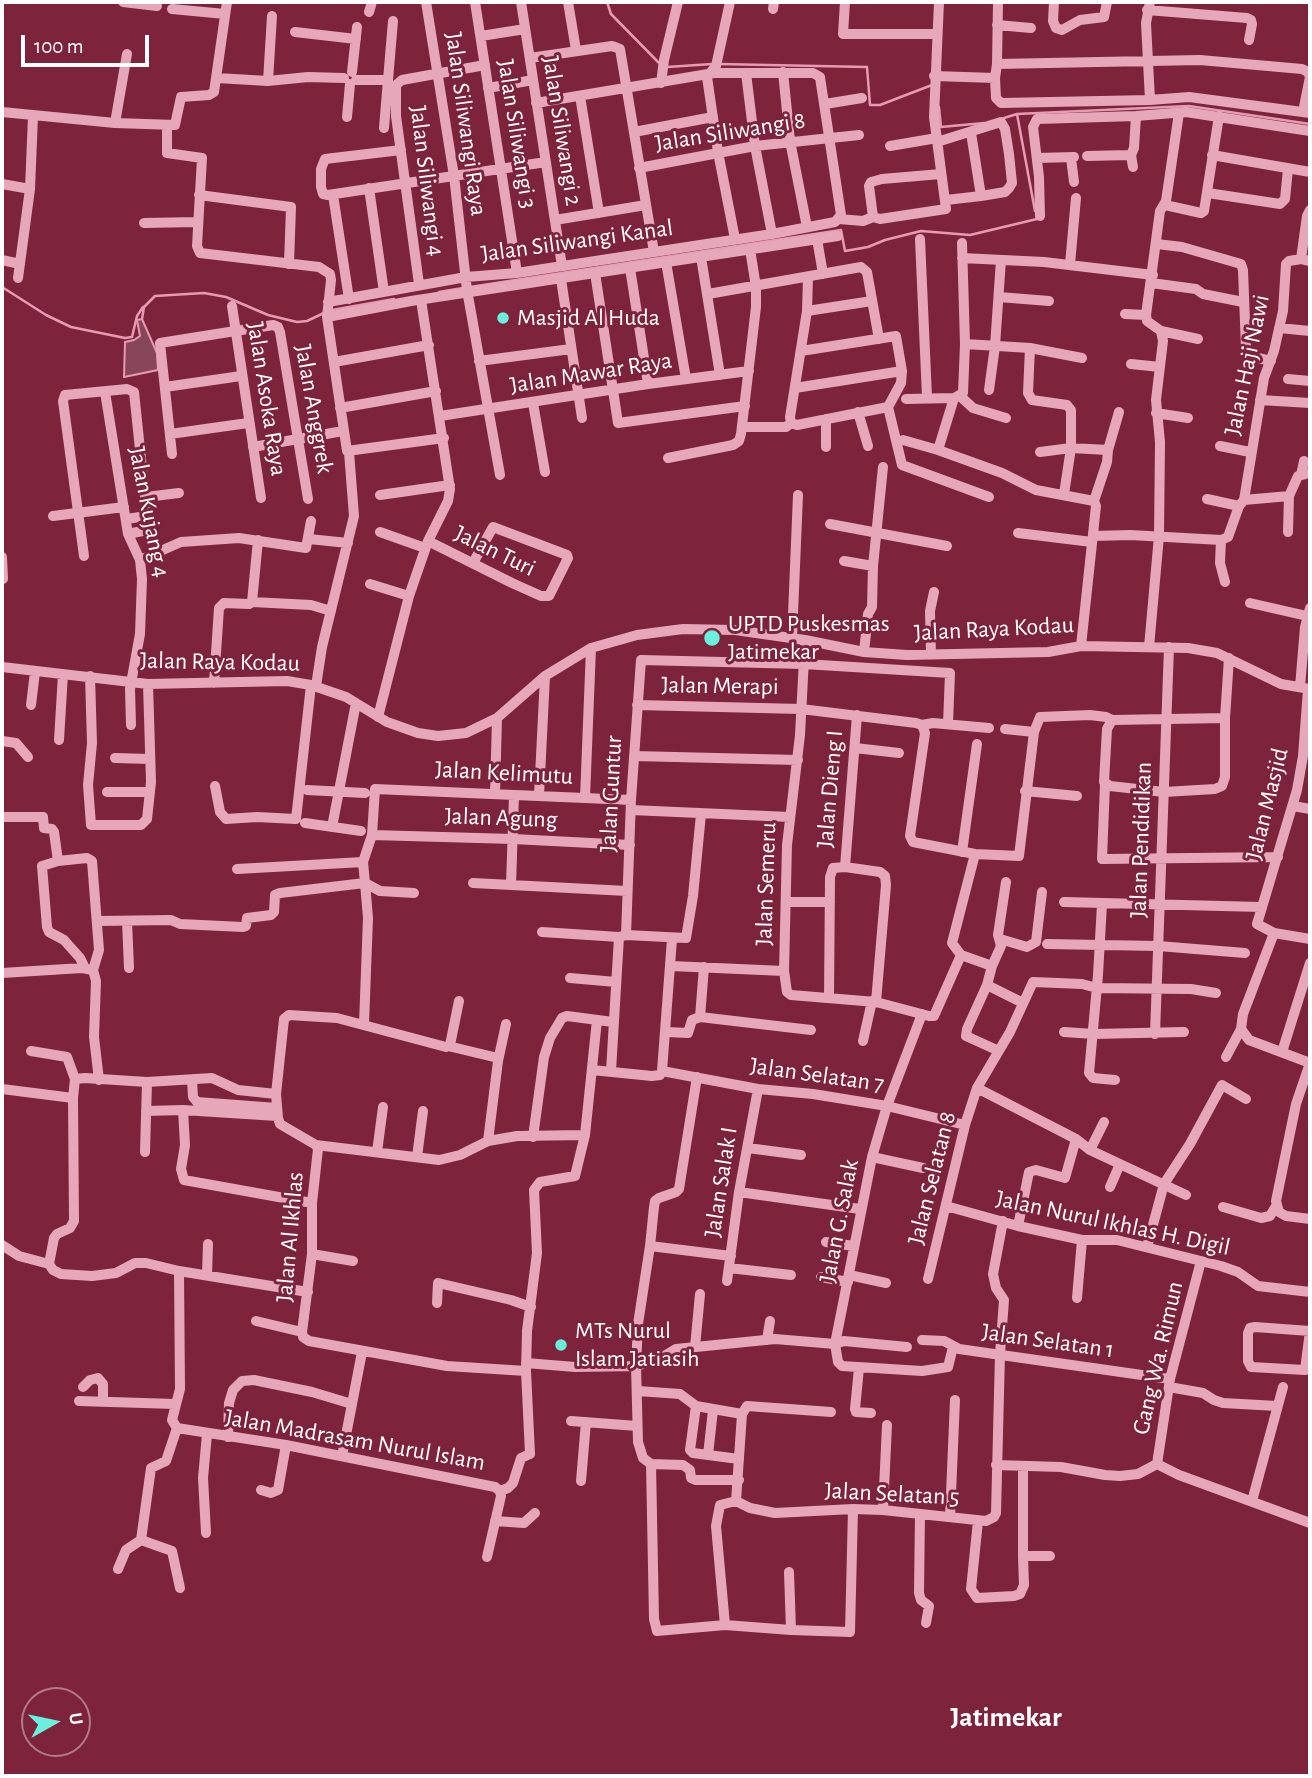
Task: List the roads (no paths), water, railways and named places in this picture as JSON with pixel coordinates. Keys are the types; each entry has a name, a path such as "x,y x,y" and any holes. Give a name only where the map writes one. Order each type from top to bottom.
{"street":[{"path":"122,2 157,6"},
{"path":"215,786 220,812 226,819 296,819 314,686 354,512 348,451 327,310 331,279 326,270 205,256 198,250 202,158 167,153 171,126 181,97 212,94 218,78 227,2"},
{"name":"Jalan Siliwangi Raya","path":"426,2 454,176 466,285 486,410 500,475"},
{"name":"Jalan Siliwangi 3","path":"475,2 517,273"},
{"name":"Jalan Siliwangi 2","path":"521,2 562,266"},
{"path":"568,2 576,50"},
{"path":"661,79 678,2"},
{"path":"730,2 714,65 713,117 735,240"},
{"path":"845,2 844,34 937,34"},
{"path":"890,146 937,140 971,133 1001,122 1005,129 1012,183 1005,192 946,200 937,140 934,92 939,2"},
{"path":"997,64 1200,60 1306,70 1310,77 1306,112 1186,106 1150,100 1001,103 996,99 995,78 998,2"},
{"path":"1054,2 1054,21 1056,27 1062,30 1080,20 1104,17 1107,2"},
{"path":"1150,100 1148,6 1247,18 1252,24 1249,40"},
{"path":"172,9 225,14"},
{"path":"268,81 272,16"},
{"path":"384,128 393,21"},
{"path":"997,26 1031,28"},
{"path":"347,117 357,27"},
{"path":"481,36 525,29"},
{"path":"295,32 356,39"},
{"path":"530,58 612,46 621,52 654,252"},
{"path":"115,123 127,54"},
{"path":"438,73 485,65"},
{"path":"536,103 627,89 714,65 746,73 816,75 820,77 825,104 840,217"},
{"path":"783,72 790,141 807,228"},
{"name":"Jalan Siliwangi 4","path":"419,284 396,116 396,85 402,80 438,73"},
{"path":"746,73 755,146 772,234"},
{"path":"218,78 268,81 308,77 387,80"},
{"path":"934,78 995,78"},
{"path":"488,88 533,80"},
{"path":"580,96 599,213"},
{"path":"825,104 862,99"},
{"path":"1186,106 1165,205 1160,211 1146,315 1148,322 1161,331 1198,339"},
{"path":"1040,216 1033,127 1037,119 1136,116 1186,106 1219,116 1310,131"},
{"path":"2,113 171,126"},
{"path":"18,278 30,189 33,116"},
{"path":"1133,167 1131,155 1136,116"},
{"path":"1165,205 1203,212 1209,193 1219,116"},
{"path":"634,132 713,117"},
{"path":"971,133 981,196"},
{"name":"Jalan Siliwangi 8","path":"639,168 755,146 859,135"},
{"path":"401,150 325,159 321,169 321,191 323,194 333,195 546,162"},
{"path":"1087,156 1131,155"},
{"path":"1212,155 1310,172"},
{"path":"1037,158 1073,158 1074,182"},
{"path":"1209,193 1280,204 1285,200 1288,169"},
{"path":"873,217 869,186 871,182 942,174"},
{"path":"2,184 30,189"},
{"path":"369,188 384,292"},
{"path":"199,195 291,206 289,264"},
{"path":"333,195 349,299"},
{"path":"1070,264 1076,198"},
{"name":"Jalan Siliwangi Kanal","path":"327,310 349,299 419,284 466,285 517,273 807,228 840,217 863,221 873,217 880,219 944,210 947,209 946,200"},
{"path":"555,220 646,205"},
{"path":"1306,260 1307,216 1310,210"},
{"path":"144,223 198,222"},
{"path":"327,310 421,300 466,285 561,279 838,236"},
{"path":"817,239 823,274"},
{"path":"920,239 927,397"},
{"path":"938,450 957,397 965,386 962,243"},
{"path":"1157,244 1182,247 1241,264 1247,353 1271,361"},
{"path":"668,458 733,445 739,440 744,427 756,287 750,249"},
{"path":"701,257 720,375"},
{"path":"962,258 1070,264 1152,279 1243,302"},
{"path":"2,260 20,264"},
{"path":"989,390 1001,260"},
{"name":"Jalan Haji Nawi","path":"1221,540 1228,537 1241,503 1264,377 1279,328 1286,264 1289,261 1306,260"},
{"path":"666,262 686,379"},
{"path":"630,268 648,384"},
{"path":"708,294 865,268 879,339"},
{"path":"595,273 617,420 621,424 745,406"},
{"path":"791,423 807,311 808,277"},
{"path":"561,279 582,418"},
{"path":"999,298 1049,301"},
{"path":"378,717 409,596 427,544 448,501 450,485 421,300"},
{"path":"807,311 872,301"},
{"name":"Jalan Asoka Raya","path":"232,306 261,498"},
{"path":"1125,314 1146,315"},
{"name":"Jalan Anggrek","path":"235,330 273,325 278,327 308,499"},
{"path":"1279,328 1310,331"},
{"path":"172,454 160,342 235,330"},
{"path":"1149,647 1159,536 1160,442 1156,413 1163,341 1161,331"},
{"path":"800,351 896,336 902,370 901,383 888,407 899,437 902,465 989,496"},
{"path":"965,344 1030,348 1083,358"},
{"path":"334,362 429,345"},
{"path":"1030,348 1028,393 1032,400 1067,405 1072,410 1071,448 1064,494"},
{"path":"479,361 571,349"},
{"path":"1131,364 1160,367"},
{"path":"795,388 902,370"},
{"name":"Jalan Mawar Raya","path":"440,416 648,384 749,372"},
{"path":"165,387 241,376"},
{"path":"1287,379 1310,381"},
{"path":"84,556 63,396 127,389 134,392 147,530 128,534"},
{"path":"340,408 436,391"},
{"name":"Jalan Kujang 4","path":"105,392 128,534 140,560 143,603 131,682 131,725"},
{"path":"906,399 957,397 973,408 1006,418"},
{"path":"1260,400 1310,403"},
{"path":"533,403 545,472"},
{"path":"791,423 797,425 888,407"},
{"path":"858,412 868,446"},
{"path":"1081,646 1096,506 1094,500 1107,462 1119,412"},
{"path":"1156,413 1188,418"},
{"path":"826,419 826,447"},
{"path":"170,433 248,423"},
{"path":"744,427 786,427 791,423"},
{"path":"253,447 343,431"},
{"path":"899,437 1002,473 1036,490 1094,500"},
{"path":"348,451 444,438"},
{"path":"1220,446 1250,452"},
{"path":"1040,452 1071,448 1108,450"},
{"path":"1288,532 1289,496 1294,480 1306,474 1304,461"},
{"path":"864,652 868,614 872,607 873,566 883,467"},
{"path":"380,495 450,485"},
{"path":"146,497 179,493"},
{"path":"792,638 797,495"},
{"path":"1207,499 1241,503 1289,496"},
{"path":"53,516 124,507"},
{"path":"126,519 147,516"},
{"path":"140,560 181,542 239,538 303,548 307,547 311,521"},
{"path":"830,524 947,546"},
{"name":"Jalan Turi","path":"380,532 427,544 545,596 549,596 567,563 567,555 493,527 473,563"},
{"path":"1018,533 1093,539 1159,536 1221,540 1220,563 1225,582"},
{"path":"252,602 258,540"},
{"path":"309,540 348,543"},
{"path":"2,556 3,579"},
{"path":"844,561 873,566"},
{"path":"370,584 409,596"},
{"path":"931,654 930,611 934,592"},
{"path":"214,683 219,608 224,603 310,605 331,611"},
{"path":"1250,603 1309,612"},
{"name":"Jalan Masjid","path":"1274,933 1258,926 1261,907 1293,806 1303,756 1309,612"},
{"name":"Jalan Raya Kodau","path":"2,667 148,684 287,681 335,692 378,717 418,733 438,736 466,733 496,718 545,676 591,648 637,635 683,629 735,630 864,652 1048,652 1081,646 1203,650 1229,658 1269,679 1306,688"},
{"name":"Jalan Semeru","path":"805,640 798,760 790,817 784,971 787,992 792,995 874,1002 922,1014"},
{"name":"Jalan Pendidikan","path":"1155,1034 1169,647"},
{"path":"585,798 591,648"},
{"name":"Jalan Guntur","path":"611,1071 615,982 627,891 641,660 646,658 804,664"},
{"path":"1105,784 1164,792 1216,789 1222,786 1225,777 1229,658"},
{"path":"804,664 950,673 948,724"},
{"path":"32,705 35,672"},
{"path":"59,740 62,674"},
{"path":"90,676 90,824 143,824 147,819 150,759 148,684"},
{"path":"539,796 545,676"},
{"path":"332,827 356,703"},
{"name":"Jalan Merapi","path":"637,705 802,709 907,720 922,725 948,724 989,728"},
{"name":"Jalan Dieng I","path":"845,867 857,715"},
{"path":"922,725 925,733 911,839 917,844 962,852 1019,856 1034,732 1040,717 1090,715 1112,720 1225,718"},
{"path":"495,793 496,718"},
{"path":"1112,720 1107,729 1102,859 1278,857"},
{"path":"1004,729 1034,732"},
{"path":"2,741 16,743 28,757"},
{"path":"962,852 977,744"},
{"path":"855,748 899,752"},
{"path":"634,755 798,760"},
{"path":"115,758 150,759"},
{"name":"Jalan Kelimutu","path":"307,790 495,793 585,798 701,814 790,817"},
{"path":"364,1024 368,918 363,862 370,791"},
{"path":"1026,791 1077,796"},
{"path":"107,792 149,792"},
{"path":"511,885 514,795"},
{"path":"1293,806 1310,809"},
{"path":"542,932 686,938 701,814"},
{"path":"3,817 43,817 44,828 54,832 58,861"},
{"name":"Jalan Agung","path":"305,823 366,833 630,845"},
{"path":"975,854 952,943 961,955 992,965"},
{"path":"89,969 99,950 92,862 87,858 45,863 41,866 49,932 64,940 96,981 94,1037 99,1080"},
{"path":"237,869 363,862"},
{"path":"829,998 831,871 833,868 845,867 880,872 885,876 886,885 874,1002 863,1041"},
{"path":"999,1051 966,1036 987,985 992,965 1000,952 999,925 1006,882"},
{"path":"473,883 627,891"},
{"path":"98,921 171,920 180,924 243,928 247,918 271,915 274,912 275,895 280,893 365,884 380,891 414,893"},
{"path":"1000,939 1027,947 1036,942 1042,892"},
{"path":"787,902 831,902"},
{"path":"1064,902 1261,907"},
{"path":"1102,904 1090,1077 1115,1080"},
{"path":"127,921 129,968"},
{"path":"1226,1057 1241,1030 1243,1014 1274,933 1310,939"},
{"path":"662,1071 672,939"},
{"path":"1047,944 1158,946 1245,953"},
{"path":"922,1014 934,1016 961,955"},
{"path":"1282,1052 1310,963"},
{"path":"671,966 784,971"},
{"path":"700,1017 704,967"},
{"path":"2,973 89,969"},
{"path":"570,978 615,982"},
{"name":"Jalan Selatan 8","path":"928,1279 965,1125 977,1088 999,1051 1033,982 1082,984 1097,988"},
{"path":"987,985 1023,1003"},
{"path":"1097,988 1191,989 1216,993"},
{"path":"447,1046 450,1045 459,1001"},
{"path":"277,1112 276,1094 286,1016 297,1014 337,1018 498,1058"},
{"name":"Jalan G. Salak","path":"835,1344 872,1157 887,1106 922,1014"},
{"path":"533,1137 544,1058 550,1038 562,1018 567,1016 613,1022"},
{"path":"667,1032 688,1033 692,1020 700,1017 811,1030"},
{"path":"499,1490 508,1488 513,1483 521,1458 530,1454 526,1367 537,1253 534,1189 540,1182 575,1176 585,1135 597,1020"},
{"path":"488,1141 498,1058 506,1024"},
{"path":"1241,1030 1249,1040 1310,1063 1296,1104 1276,1201 1279,1212 1286,1216 1310,1219"},
{"path":"1064,1032 1184,1032"},
{"path":"31,1051 67,1057 75,1079 74,1221 70,1228 54,1238 49,1264"},
{"name":"Jalan Selatan 7","path":"592,1070 656,1076 662,1071 758,1089 813,1094 887,1106 965,1125"},
{"name":"Jalan Salak I","path":"651,1464 643,1458 640,1450 636,1366 638,1324 655,1201 679,1189 697,1077"},
{"path":"75,1079 147,1083 212,1078 238,1090 276,1094"},
{"path":"192,1080 193,1097 197,1102 277,1112"},
{"path":"145,1152 147,1083"},
{"path":"1147,1247 1164,1184 1190,1144 1222,1084 1246,1099"},
{"path":"977,1088 1076,1139 1090,1150 1186,1195"},
{"path":"2,1089 73,1098"},
{"name":"Jalan Salak I","path":"727,1281 739,1192 758,1089"},
{"path":"377,1152 383,1107"},
{"path":"146,1111 183,1114 277,1112"},
{"path":"417,1157 423,1111"},
{"name":"Jalan Al Ikhlas","path":"277,1112 280,1124 316,1145 319,1154 312,1203 312,1254 303,1337 309,1341 362,1352 447,1366 636,1366"},
{"path":"183,1114 185,1145 181,1169 184,1180 312,1203"},
{"path":"1090,1150 1104,1122"},
{"path":"316,1145 417,1157 449,1158 488,1141 517,1136 585,1135"},
{"path":"1018,1226 1029,1172 1036,1170 1065,1178 1076,1139"},
{"path":"748,1148 801,1155"},
{"path":"872,1157 923,1168"},
{"path":"1110,1187 1120,1164"},
{"path":"739,1192 860,1209"},
{"name":"Jalan Nurul Ikhlas H. Digil","path":"946,1206 1082,1240 1117,1240 1147,1247 1232,1270 1258,1286 1310,1292"},
{"path":"1223,1207 1261,1218 1270,1216 1276,1206"},
{"path":"1003,1221 993,1274 996,1287 1004,1300 996,1465 1061,1467 1120,1476 1138,1474 1157,1464 1178,1475 1310,1523"},
{"path":"1077,1298 1082,1240"},
{"path":"826,1242 855,1246"},
{"path":"207,1275 208,1244"},
{"path":"2,1245 19,1256 49,1264 61,1274 76,1276 117,1273 135,1263 160,1265 179,1271 308,1292"},
{"path":"650,1246 731,1256"},
{"path":"312,1254 353,1261"},
{"name":"Gang Wa. Rimun","path":"1157,1464 1169,1383 1202,1261"},
{"path":"729,1268 791,1275"},
{"path":"141,1541 151,1468 166,1461 177,1428 172,1420 180,1389 179,1271"},
{"path":"821,1276 886,1283"},
{"path":"437,1303 438,1283 531,1307"},
{"path":"695,1347 700,1294"},
{"path":"256,1321 302,1332"},
{"path":"767,1340 770,1321"},
{"path":"1250,1328 1310,1331 1305,1370 1249,1365 1250,1328"},
{"path":"636,1366 657,1360 676,1349 767,1340 835,1344 844,1341 907,1347"},
{"name":"Jalan Selatan 1","path":"922,1340 944,1341 953,1347 1169,1383 1203,1392 1219,1402 1278,1406"},
{"path":"835,1344 840,1365 922,1371 948,1367 953,1347"},
{"path":"342,1456 362,1352"},
{"path":"859,1368 855,1409 856,1412 871,1413"},
{"path":"83,1387 90,1380 98,1378 103,1384 103,1401"},
{"path":"228,1437 229,1403 233,1390 242,1381 254,1380 312,1392 352,1404"},
{"path":"1252,1501 1283,1387"},
{"path":"638,1391 680,1394 696,1406 742,1413"},
{"path":"950,1517 955,1400"},
{"path":"79,1401 176,1404"},
{"path":"696,1406 690,1450 692,1453 739,1458"},
{"path":"725,1625 716,1526 720,1505 736,1501 742,1413 747,1406 831,1412"},
{"path":"708,1455 713,1409"},
{"path":"571,1421 638,1426"},
{"path":"580,1481 586,1422"},
{"path":"883,1510 887,1425"},
{"name":"Jalan Madrasam Nurul Islam","path":"177,1428 286,1445 495,1487 501,1496 487,1557"},
{"path":"206,1532 203,1478 207,1434"},
{"path":"261,1490 271,1493 278,1490 286,1445"},
{"path":"739,1480 696,1480 691,1478 690,1470 683,1465 651,1464 653,1619 656,1629 660,1631 725,1625 850,1632 853,1509"},
{"name":"Jalan Selatan 5","path":"736,1501 750,1508 775,1513 853,1509 991,1520 996,1513 996,1465"},
{"path":"978,1521 971,1589 977,1598 1020,1594 1024,1586 1023,1466"},
{"path":"495,1521 524,1523 535,1513"},
{"path":"920,1514 920,1597 929,1606 926,1623"},
{"path":"118,1569 126,1550 141,1541 172,1551 180,1588"},
{"path":"1023,1556 1050,1556"},
{"path":"789,1573 791,1630"}],"waterway":[{"path":"607,2 611,14 661,65"},
{"path":"667,67 712,64"},
{"path":"719,64 867,67 870,105 880,105 932,85"},
{"path":"1004,118 1017,114 1189,106 1310,124"},
{"path":"939,107 941,127 984,123"},
{"path":"1017,114 1035,211"},
{"path":"470,287 841,230 845,251 921,231 970,235 1037,217"},
{"path":"2,287 46,315 71,327 125,338 132,337 137,316 143,307"},
{"path":"439,292 463,288"},
{"path":"142,319 144,307 155,296 204,293 226,297 268,315 297,322 307,321 326,312"},
{"path":"332,310 394,299"}],"place":[{"name":"Masjid Al Huda","path":"503,318"},
{"name":"UPTD Puskesmas Jatimekar","path":"712,638"},
{"name":"MTs Nurul Islam Jatiasih","path":"561,1345"}],"district":[{"name":"Jatimekar","path":"1006,1718"}]}
